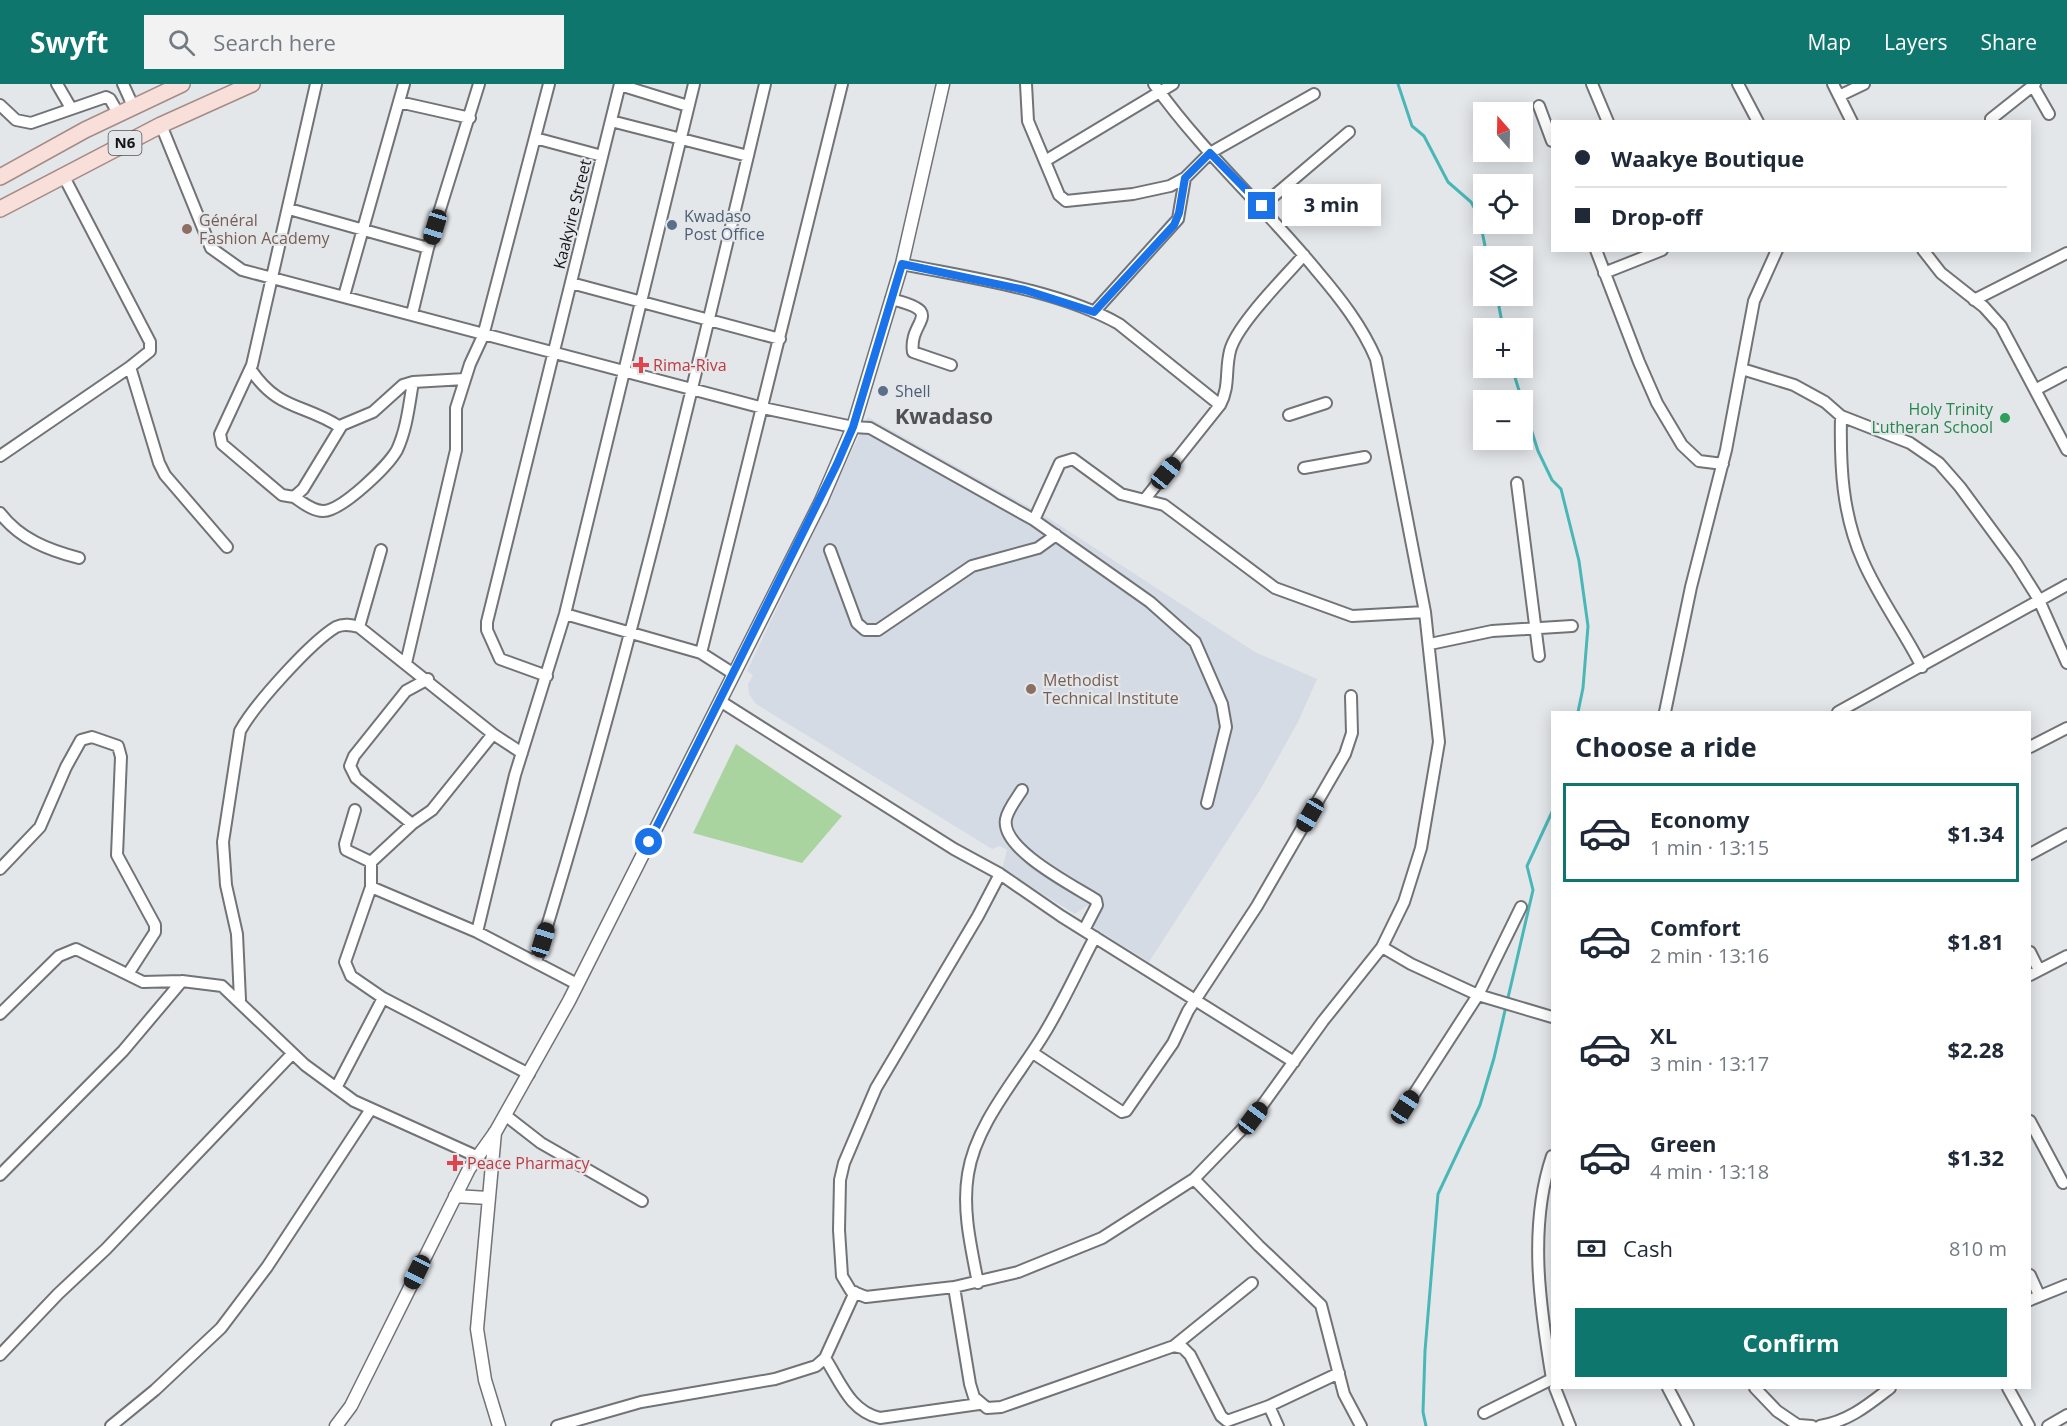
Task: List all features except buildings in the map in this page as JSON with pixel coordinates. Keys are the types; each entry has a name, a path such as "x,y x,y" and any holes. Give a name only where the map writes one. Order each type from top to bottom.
{"main road":[{"name":"N6","path":"0,177 118,113 182,84"},
{"name":"N6","path":"0,210 227,90 252,84"}],"street":[{"path":"57,84 72,108"},
{"path":"123,84 133,106"},
{"path":"316,84 251,370 220,434 222,444 282,495 294,497 313,509 324,511 340,504 382,470 396,451 405,429 413,382"},
{"path":"344,296 404,84"},
{"path":"412,314 428,248 479,84"},
{"path":"406,663 456,450 456,408 483,336 549,84"},
{"path":"620,84 688,106"},
{"name":"Kaakyire Street","path":"547,676 500,659 487,630 487,621 620,84"},
{"path":"477,932 522,753 565,614 626,371 694,84"},
{"path":"536,962 577,831 631,632 693,389 765,84"},
{"path":"701,653 842,84"},
{"path":"336,1426 351,1406 476,1156 496,1131 577,984 820,501 853,427 902,264 943,84"},
{"path":"1026,84 1028,122 1059,195 1066,201 1166,188 1185,178 1210,153 1314,94"},
{"path":"1045,161 1157,88 1173,84"},
{"path":"1592,84 1607,120"},
{"path":"1738,84 1757,120"},
{"path":"1833,84 1851,120"},
{"path":"1839,96 1864,84"},
{"path":"1991,120 2034,85 2049,114"},
{"path":"1000,874 978,916 876,1088 844,1163 840,1180 839,1230 842,1276 846,1285 855,1293 866,1297 954,1287 1018,1272 1102,1238 1194,1179 1238,1135 1382,947 1404,902 1421,848 1437,760 1439,724 1425,612 1376,359 1362,330 1304,255 1262,206 1210,153 1157,88"},
{"path":"0,105 16,120 31,123 106,97 110,99 118,113"},
{"path":"399,102 470,118"},
{"path":"1539,106 1551,138"},
{"path":"611,121 748,156"},
{"path":"161,125 211,248 234,266 412,314 483,336 554,351 763,408 853,427 870,428 1034,520 1150,602 1196,642 1222,704 1226,727 1207,803"},
{"path":"1262,206 1349,132"},
{"path":"535,138 602,156"},
{"path":"0,456 149,354 150,342 63,175"},
{"path":"1094,312 1178,219 1185,178"},
{"path":"288,209 362,232 428,248"},
{"path":"1597,252 1653,393 1682,445 1689,455 1699,461 1723,464"},
{"path":"1604,273 1657,252"},
{"path":"1665,711 1691,586 1723,464 1754,301 1776,252"},
{"path":"1925,252 1941,273 1993,315 2001,326 2067,450"},
{"path":"1974,300 2067,253"},
{"path":"1145,499 1220,405 1228,388 1230,349 1250,318 1304,255"},
{"path":"902,264 1025,290 1094,312 1119,324 1220,405"},
{"path":"571,283 780,339"},
{"path":"891,299 915,305 920,309 922,317 912,345 913,352 951,365"},
{"path":"130,368 154,451 162,469 226,547"},
{"path":"1742,369 1794,385 1825,402 1841,416 1910,443 1939,463 1960,487 2038,598 2067,663"},
{"path":"251,370 274,396 288,405 318,414 340,427"},
{"path":"2035,390 2067,374"},
{"path":"294,497 303,489 340,427 373,412 402,385 413,382 465,379"},
{"path":"1289,415 1326,402"},
{"path":"1841,416 1840,471 1849,522 1863,562 1922,667"},
{"path":"1304,468 1365,457"},
{"path":"1034,520 1060,463 1068,458 1073,459 1121,494 1164,505 1275,588 1352,616 1425,612"},
{"path":"1517,483 1539,656"},
{"path":"0,513 11,527 24,537 48,549 79,558"},
{"path":"830,550 857,623 864,630 878,630 972,566 1038,548 1056,535"},
{"path":"359,627 381,550"},
{"path":"1840,711 1922,667 2038,598 2067,585"},
{"path":"565,614 701,653 734,674"},
{"path":"240,1000 237,934 226,885 223,842 240,731 249,716 274,687 322,639 338,626 348,624 359,627 428,679 493,734 522,753"},
{"path":"1430,644 1492,631 1572,626"},
{"path":"412,824 356,778 350,766 354,756 406,691 428,679"},
{"path":"1033,1053 1119,1109 1126,1111 1173,1043 1188,1011 1257,906 1345,754 1352,733 1351,696"},
{"path":"720,701 954,849 1000,874 1084,930 1294,1062"},
{"path":"2031,746 2067,728"},
{"path":"493,734 439,803 412,824 371,862 371,887 345,962 351,976 383,998 529,1074"},
{"path":"0,869 43,823 66,767 81,740 92,737 118,746 121,756 117,855 155,925 155,932 128,974"},
{"path":"1022,790 1006,818 1007,829 1019,850 1096,900 1098,905 1084,930"},
{"path":"356,810 345,844 346,850 371,862"},
{"path":"2031,853 2067,834"},
{"path":"371,887 477,932 577,984"},
{"path":"1405,1107 1478,995 1521,907"},
{"path":"978,1282 969,1236 968,1174 973,1153 989,1120 1033,1053 1095,937"},
{"path":"1382,947 1411,964 1478,995 1551,1017"},
{"path":"0,1014 68,951 83,952 148,984 182,981 218,984 240,1000 292,1054 336,1088 371,1109 476,1156"},
{"path":"2031,957 2034,972 2067,956"},
{"path":"0,1175 123,1051 182,981"},
{"path":"336,1088 383,998"},
{"path":"0,1355 58,1294 106,1250 292,1054"},
{"path":"111,1426 155,1390 221,1328 267,1267 371,1109"},
{"path":"505,1115 541,1143 642,1201"},
{"path":"2031,1123 2063,1184"},
{"path":"496,1131 477,1329 485,1380 499,1426"},
{"path":"1551,1160 1542,1195 1538,1277 1551,1372"},
{"path":"1194,1179 1321,1305 1344,1394 1361,1426"},
{"path":"455,1196 488,1198"},
{"path":"2031,1281 2034,1298 2067,1285"},
{"path":"825,1358 855,1406 865,1415 880,1418 979,1404 987,1408 1001,1407 1174,1346 1252,1283"},
{"path":"954,1287 970,1384 979,1404"},
{"path":"557,1426 640,1401 775,1379 816,1366 825,1358 855,1293"},
{"path":"1174,1346 1183,1348 1190,1355 1223,1419 1233,1420 1269,1406 1339,1373"},
{"path":"1484,1413 1551,1380"},
{"path":"1556,1389 1570,1426"},
{"path":"1669,1389 1688,1426"},
{"path":"1756,1389 1777,1411 1799,1426 1812,1426"},
{"path":"1820,1426 1846,1419 1889,1389"},
{"path":"2009,1389 2029,1426"},
{"path":"1269,1406 1278,1426"},
{"path":"2048,1426 2067,1415"}],"shaded area":[{"name":"Methodist Technical Institute","path":"868,417 1047,517 1255,652 1317,679 1298,722 1260,790 1149,962 1090,925 1093,909 1087,906 1075,914 1002,869 1007,850 1000,846 992,849 756,704 749,694 748,684 753,675 747,671"}],"green space":[{"path":"736,744 842,816 802,863 693,833"}],"waterway":[{"path":"1398,84 1412,126 1424,136 1448,182 1471,202 1479,216 1485,246"},
{"path":"1499,306 1501,318"},
{"path":"1515,378 1538,451 1552,480 1561,489 1579,561 1588,626 1583,688 1578,711"},
{"path":"1426,1426 1423,1412 1425,1351 1438,1194 1480,1105 1494,1058 1533,890 1527,866 1551,814"}],"place":[{"name":"Kwadaso Post Office","path":"672,225"},
{"name":"Général Fashion Academy","path":"187,229"},
{"name":"Rima-Riva","path":"641,365"},
{"name":"Shell","path":"883,391"},
{"name":"Holy Trinity Lutheran School","path":"2005,418"},
{"name":"Methodist Technical Institute","path":"1031,689"},
{"name":"Peace Pharmacy","path":"455,1163"}],"district":[{"name":"Kwadaso","path":"944,416"}],"route":[{"path":"649,842 837,464 853,427 902,264 1025,290 1094,312 1174,225 1178,219 1185,178 1210,153 1262,206"}]}
